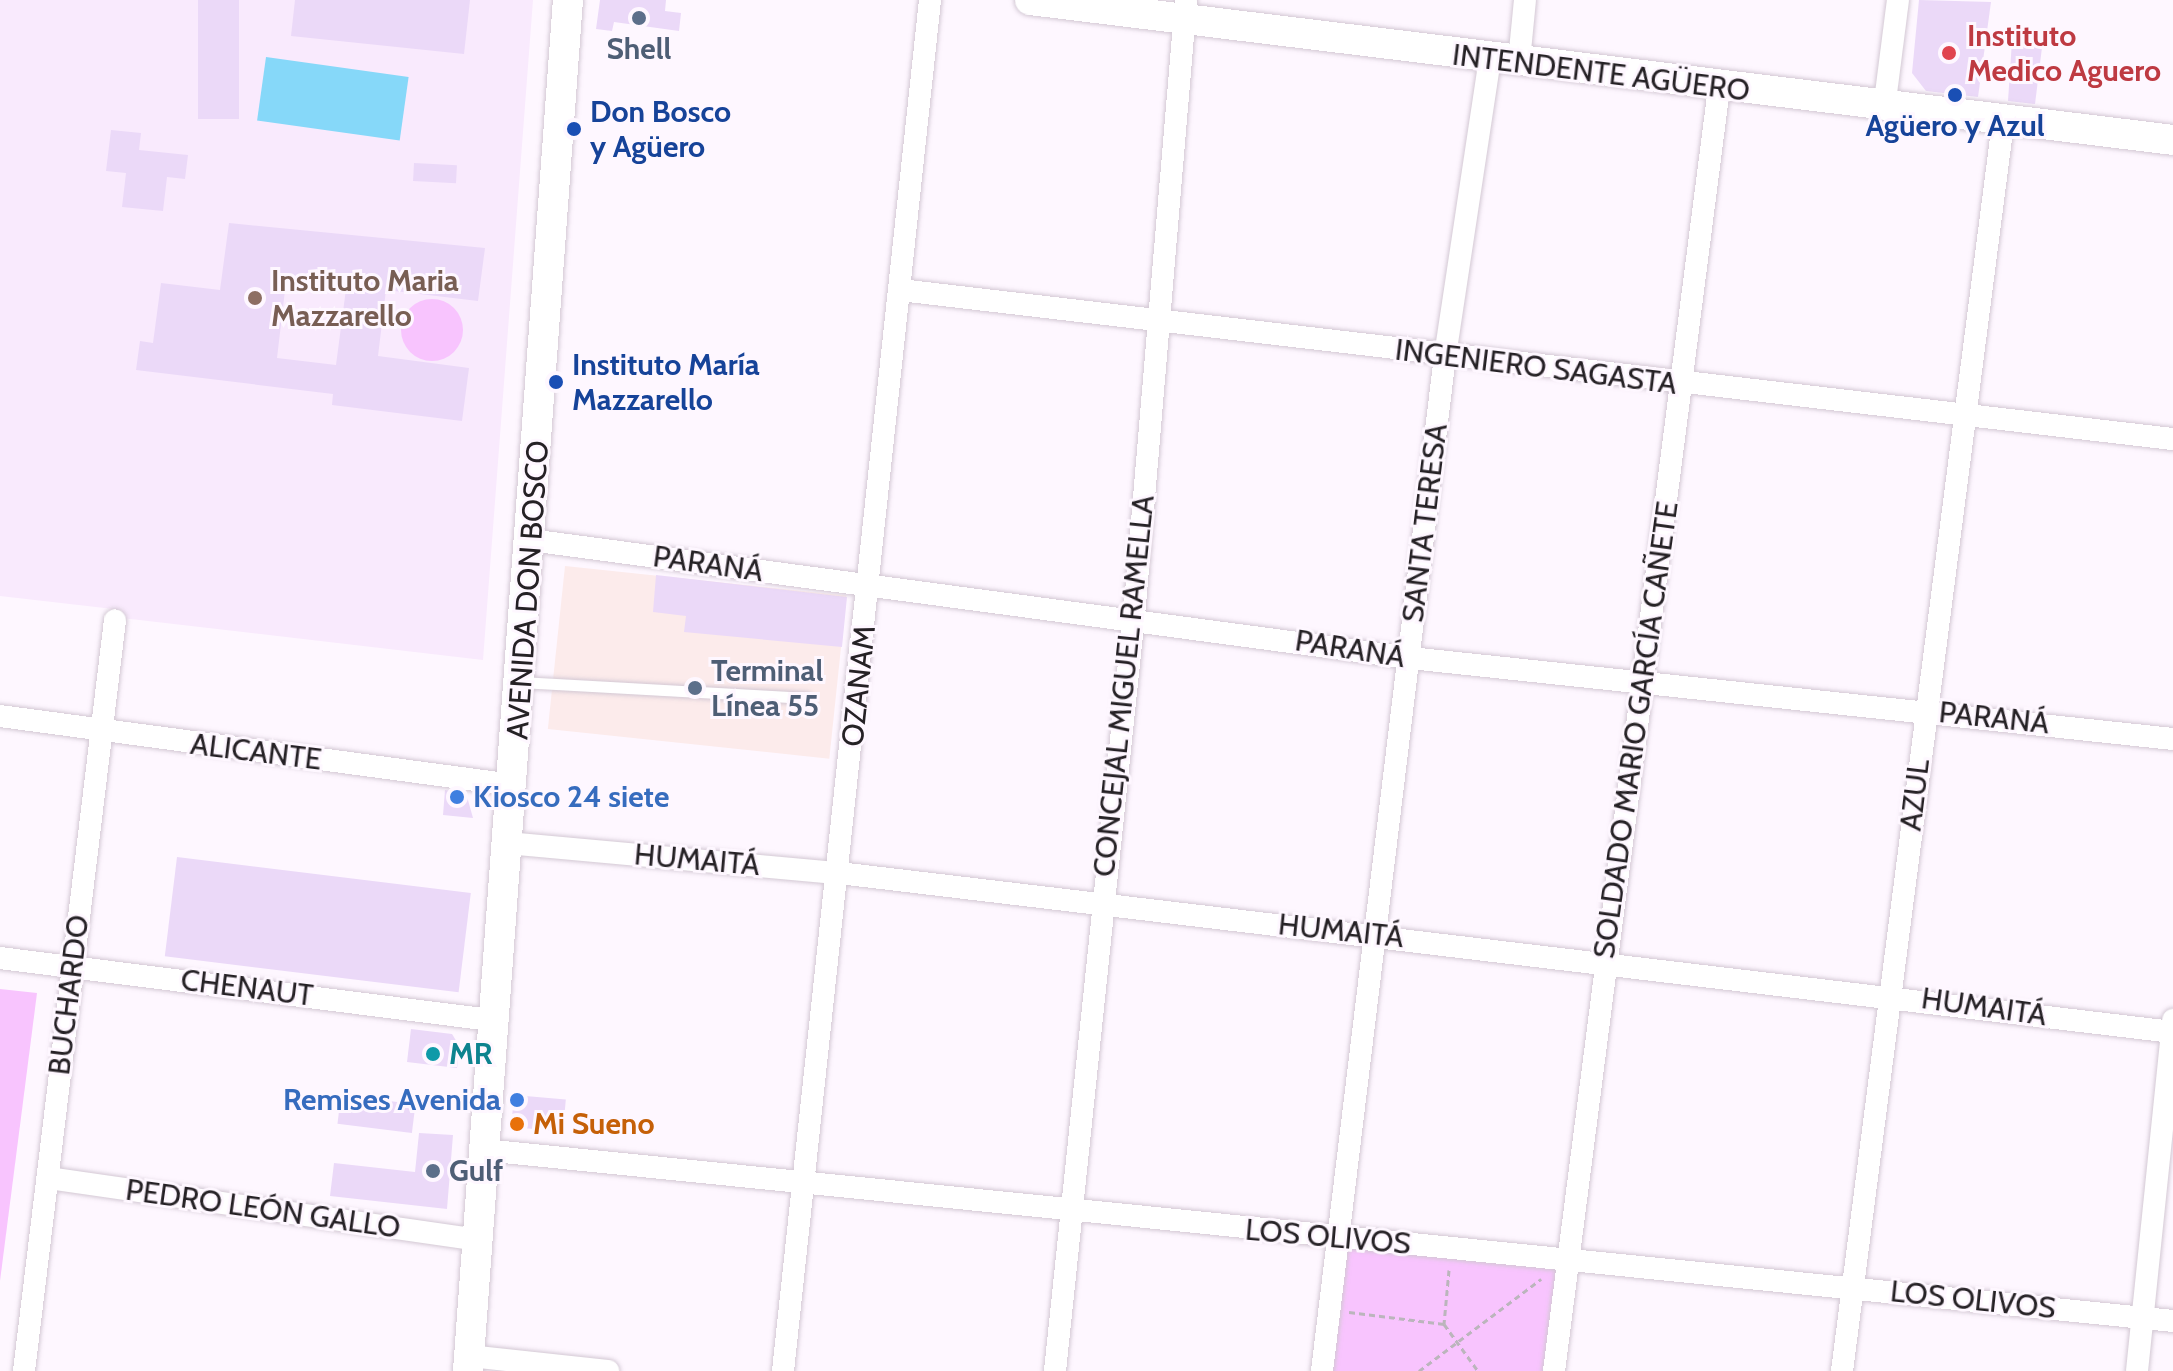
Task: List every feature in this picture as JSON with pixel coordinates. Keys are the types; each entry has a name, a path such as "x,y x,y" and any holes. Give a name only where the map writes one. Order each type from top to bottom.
{"main road":[{"name":"AVENIDA DON BOSCO","path":"469,1364 521,682 568,0"},
{"name":"INTENDENTE AGÜERO","path":"1030,0 1185,10 1504,60 1719,89 2173,140"}],"street":[{"name":"OZANAM","path":"783,1371 871,586 930,0"},
{"name":"SANTA TERESA","path":"1322,1371 1445,356 1504,60 1525,0"},
{"path":"1884,109 1898,0"},
{"name":"CONCEJAL MIGUEL RAMELLA","path":"1055,1371 1134,616 1156,319 1185,10"},
{"name":"SOLDADO MARIO GARCÍA CAÑETE","path":"1554,1371 1719,89"},
{"name":"AZUL","path":"1842,1371 1962,415 2003,123"},
{"name":"INGENIERO SAGASTA","path":"900,290 1681,385 2173,439"},
{"name":"PARANÁ","path":"530,540 871,586 1134,616 1410,658 2173,739"},
{"name":"BUCHARDO","path":"24,1371 115,620"},
{"name":"ALICANTE","path":"0,716 513,785"},
{"name":"HUMAITÁ","path":"507,843 839,873 2172,1028"},
{"name":"CHENAUT","path":"0,958 494,1020"},
{"path":"2137,1371 2139,1318 2172,1028"},
{"name":"LOS OLIVOS","path":"484,1150 1337,1239 1569,1257 2173,1321"},
{"name":"PEDRO LEÓN GALLO","path":"48,1178 478,1240"},
{"path":"469,1364 608,1371"}],"lane":[{"path":"521,682 807,698"}],"path":[{"path":"1451,1248 1444,1324 1478,1371"},
{"path":"1419,1371 1569,1257"},
{"path":"1329,1310 1444,1324"}],"shaded area":[{"name":"Instituto Maria Mazzarello","path":"0,0 533,0 483,660 122,618 122,610 0,596"},
{"path":"432,299 444,301 454,308 461,318 461,342 454,352 444,359 432,361 420,359 410,352 403,342 401,330 403,318 410,308 420,301"},
{"name":"Terminal Línea 55","path":"565,566 846,596 829,759 548,729"},
{"path":"0,989 37,993 0,1281"},
{"path":"1337,1239 1569,1257 1554,1371 1322,1371"}],"water":[{"path":"266,57 409,77 400,140 257,120"}],"building":[{"path":"198,0 239,0 239,119 198,119"},
{"path":"295,0 470,0 464,54 291,36"},
{"name":"Shell","path":"600,0 666,0 665,11 681,13 679,31 614,22 612,31 596,29"},
{"name":"Instituto Medico Aguero","path":"1919,0 1991,2 1978,97 1926,91 1912,73"},
{"path":"2013,26 2044,31 2035,104 2008,101"},
{"path":"111,130 141,133 139,150 188,155 185,179 167,177 163,211 122,207 126,173 106,171"},
{"path":"414,163 457,165 456,183 413,181"},
{"path":"229,223 485,248 478,301 386,290 378,356 469,368 462,421 332,405 333,394 136,370 140,341 153,343 161,283 220,290","holes":["286,282 346,289 336,365 277,358"]},
{"path":"656,575 847,597 842,647 684,632 686,616 653,612"},
{"name":"Kiosco 24 siete","path":"445,790 466,793 473,818 443,815"},
{"path":"177,857 471,893 459,992 165,956"},
{"name":"MR","path":"411,1029 452,1034 460,1047 457,1068 407,1062"},
{"path":"341,1095 415,1104 412,1133 337,1124"},
{"path":"514,1095 566,1100 563,1131 511,1127"},
{"path":"419,1133 453,1135 447,1209 330,1196 334,1163 415,1172"}],"place":[{"name":"Shell","path":"639,18"},
{"name":"Instituto Medico Aguero","path":"1949,53"},
{"name":"Agüero y Azul","path":"1955,95"},
{"name":"Don Bosco y Agüero","path":"574,129"},
{"name":"Instituto Maria Mazzarello","path":"255,298"},
{"name":"Instituto María Mazzarello","path":"556,382"},
{"name":"Terminal Línea 55","path":"695,688"},
{"name":"Kiosco 24 siete","path":"457,797"},
{"name":"MR","path":"433,1054"},
{"name":"Remises Avenida","path":"517,1100"},
{"name":"Mi Sueno","path":"517,1124"},
{"name":"Gulf","path":"433,1171"}]}
